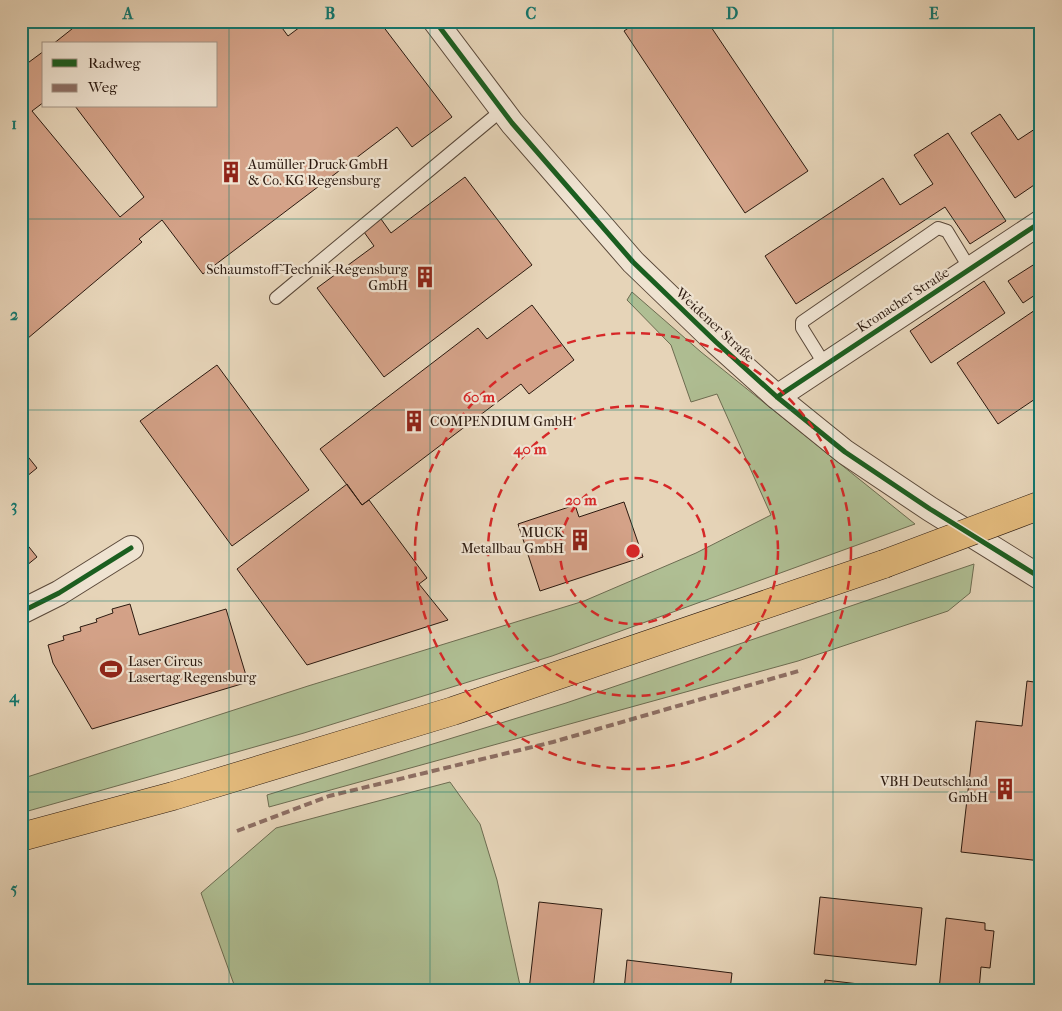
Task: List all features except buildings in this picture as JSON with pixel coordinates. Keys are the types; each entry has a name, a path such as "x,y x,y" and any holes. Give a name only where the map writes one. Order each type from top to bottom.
{"highway":[{"path":"21,837 173,796 453,711 884,564 1041,504"}],"street":[{"name":"Weidener Straße","path":"435,21 502,110 633,262 716,342 777,397 845,452 930,510 1041,578"},
{"name":"Kronacher Straße","path":"777,397 1041,222"},
{"path":"21,612 59,593 130,548"}],"lane":[{"path":"276,298 502,110"},
{"path":"825,365 802,328 802,322 938,228 948,230 970,269"}],"green space":[{"path":"632,292 701,352 915,524 552,656 304,733 21,813 21,779 308,686 584,601 696,553 771,515 717,394 691,402 671,345 627,300"},
{"path":"974,564 970,593 948,611 798,661 269,807 267,795 566,703"},
{"path":"450,782 480,824 497,880 521,990 236,990 201,893 276,828"}],"marked path":[{"path":"237,831 329,796 553,742 802,670"}],"cycle path":[{"path":"435,21 512,123 633,262 716,342 777,397 845,452 930,509 1041,578"},
{"path":"777,397 1041,222"},
{"path":"21,612 59,593 131,548"}],"place":[{"name":"Aumüller Druck GmbH & Co. KG Regensburg","path":"231,172"},
{"name":"Schaumstoff-Technik-Regensburg GmbH","path":"425,277"},
{"name":"COMPENDIUM GmbH","path":"414,421"},
{"name":"MUCK Metallbau GmbH","path":"580,540"},
{"name":"Laser Circus Lasertag Regensburg","path":"111,669"},
{"name":"VBH Deutschland GmbH","path":"1005,789"}]}
